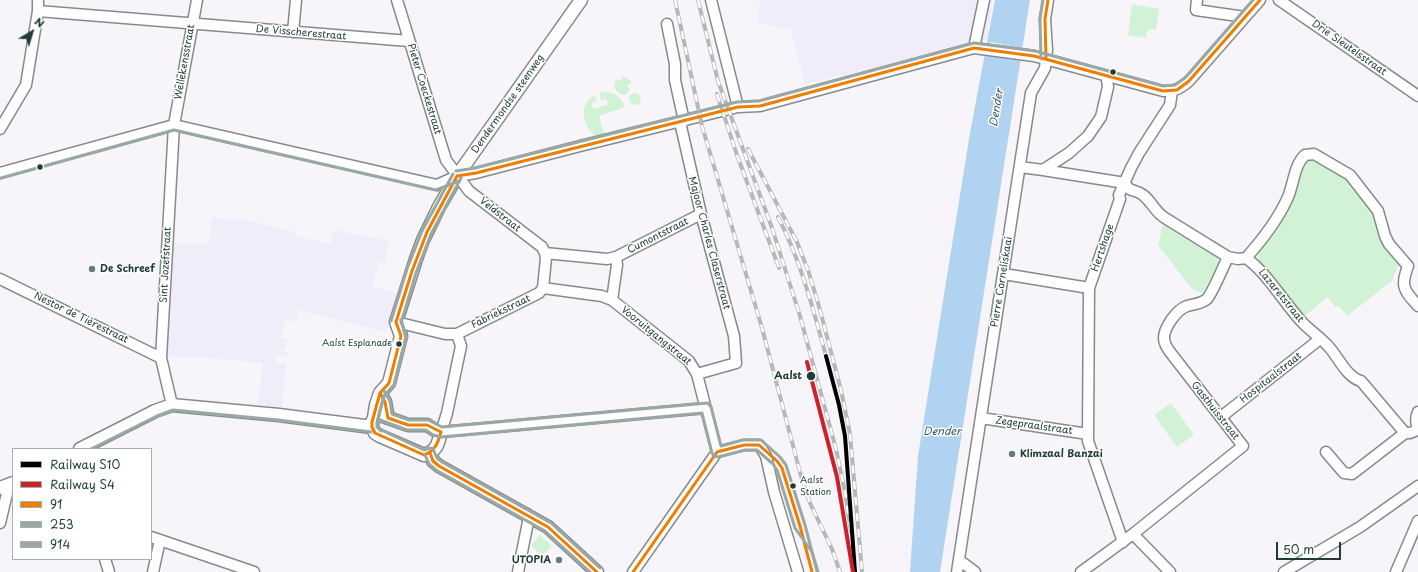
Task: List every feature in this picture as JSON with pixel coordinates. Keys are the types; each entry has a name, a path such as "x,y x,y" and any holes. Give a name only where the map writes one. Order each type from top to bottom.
{"street":[{"path":"0,129 26,84 38,11 38,0"},
{"name":"Wellekensstraat","path":"174,125 197,0"},
{"path":"293,32 296,0"},
{"name":"Pieter Coeckestraat","path":"397,0 446,160 457,176"},
{"name":"Dendermondse steenweg","path":"396,322 423,240 439,207 457,176 581,0"},
{"path":"711,0 738,107"},
{"path":"974,48 984,0"},
{"name":"Pierre Corneliskaai","path":"958,566 1031,93 1045,68 1045,19 1048,0"},
{"path":"1197,0 1196,10 1245,17"},
{"path":"0,172 174,125 437,185 457,176 476,173 738,107 760,106 974,48 1034,56 1164,91 1172,91 1182,88 1189,81 1260,0"},
{"name":"Drie Sleutelsstraat","path":"1279,0 1416,91"},
{"name":"De Visscherestraat","path":"38,11 409,41"},
{"name":"Majoor Charles Claserstraat","path":"667,24 675,64 675,80 682,122 701,214 734,336 736,363 697,374"},
{"path":"1043,170 1078,146 1094,129 1102,112 1108,87 1108,76"},
{"name":"Hertshage","path":"1123,542 1088,441 1089,288 1120,199 1119,195 1139,153 1170,105 1172,91"},
{"name":"Sint Jozefstraat","path":"172,405 162,358 174,125"},
{"path":"1020,167 1125,183 1130,190 1139,192 1144,196 1158,214 1228,257 1238,260 1246,258 1279,216 1288,196 1299,160 1305,154 1314,154 1350,175 1378,211 1385,236 1389,244 1408,266 1403,278 1405,289 1418,306"},
{"name":"Veldstraat","path":"457,176 469,191 542,248 545,252"},
{"name":"Cumontstraat","path":"616,257 701,214"},
{"path":"545,252 606,259 616,257 617,265 612,300 602,296 543,288 546,258 545,252"},
{"name":"Gasthuisstraat","path":"1081,572 1123,542 1243,446 1170,352 1165,344 1164,337 1166,329 1177,313 1185,306 1201,303 1208,297 1228,257"},
{"name":"Lazaretstraat","path":"1246,258 1256,266 1300,320 1328,345 1356,380 1361,381 1405,433"},
{"path":"1004,274 1089,288"},
{"name":"Nestor de Tièrestraat","path":"0,279 162,358"},
{"name":"Fabriekstraat","path":"457,334 539,293 543,288"},
{"name":"Vooruitgangstraat","path":"612,300 689,361 697,374"},
{"path":"396,322 445,334 457,334 461,346 447,413 437,445 430,453 424,455 380,436 375,432 373,423 380,393 389,383 401,336 396,322"},
{"name":"Hospitaalstraat","path":"1221,417 1320,339"},
{"path":"697,374 717,452"},
{"path":"380,393 385,402 388,418"},
{"path":"82,448 155,411 172,405 373,423"},
{"path":"373,423 380,415 408,425 427,425 441,432 706,408"},
{"path":"1326,452 1344,472 1352,474 1405,433 1418,430 1416,416 1418,412"},
{"name":"Zegepraalstraat","path":"981,418 1088,434"},
{"path":"633,572 717,452 744,445 760,445 766,456 774,492 798,572"},
{"path":"430,453 433,461 439,466 548,527 597,572"},
{"path":"0,523 7,485"},
{"path":"1284,572 1360,527 1418,486"},
{"path":"518,572 528,522 527,514"},
{"path":"1396,572 1418,521"},
{"path":"1133,534 1170,572"},
{"path":"153,572 156,539 254,572"},
{"path":"105,560 109,572"},
{"path":"958,566 975,572"}],"shaded area":[{"path":"760,0 992,0 988,39 952,50 805,84 791,30 757,22"},
{"path":"212,217 231,221 236,218 295,232 295,236 330,244 334,230 389,241 385,259 387,260 386,263 379,261 372,286 397,293 386,332 299,310 296,322 285,319 281,337 288,339 285,352 289,352 287,357 277,354 275,362 286,364 282,407 258,405 263,363 195,357 169,357 167,349 172,243 209,244"}],"green space":[{"path":"1132,4 1159,9 1156,30 1149,30 1146,34 1147,38 1128,35"},
{"path":"621,76 627,78 632,83 627,85 629,90 631,89 625,95 618,92 614,86 616,79 620,81 622,80"},
{"path":"601,92 613,93 619,97 625,107 599,116 604,134 594,135 587,126 584,109 589,99 594,95 597,101 592,102 593,109 608,105 606,99 601,100 599,94"},
{"path":"633,93 637,93 641,99 637,105 633,105 629,101 629,97"},
{"path":"1314,158 1349,178 1375,213 1383,245 1399,264 1392,281 1347,316 1339,306 1335,307 1328,297 1302,318 1261,266 1259,261 1258,254 1282,220 1301,167 1305,160"},
{"path":"1163,225 1219,260 1216,275 1205,295 1191,288 1158,245"},
{"path":"1171,403 1194,435 1177,447 1154,415"},
{"path":"540,535 552,546 542,556 531,545"}],"water":[{"name":"Dender","path":"995,0 1030,0 940,572 910,572 918,456 970,133"}],"pier":[{"path":"990,42 1023,48 1021,61 988,56"}],"railway":[{"path":"675,0 702,126 762,328 801,476 810,503 832,549 840,572"},
{"path":"698,0 718,81 772,228 800,316 836,449 845,492 851,532"},
{"path":"717,94 737,155 779,268"},
{"path":"748,149 797,242 809,273 820,310 841,390 850,434 862,572"},
{"path":"778,217 800,268 826,356"}],"rail line":[{"name":"S10","path":"826,356 839,405 845,436 855,572"},
{"name":"S4","path":"807,362 837,477 853,572"}],"transit line":[{"name":"914","path":"1041,59 1040,19 1043,0"},
{"name":"91","path":"1046,59 1045,19 1048,0"},
{"name":"914","path":"456,171 475,168 737,102 759,101 974,43 1035,51 1163,86 1175,85 1186,77 1253,0"},
{"name":"91","path":"457,176 476,173 738,107 760,106 974,48 1034,56 1163,91 1177,90 1189,81 1260,0"},
{"name":"253","path":"1,178 174,130 436,190 459,181"},
{"name":"914","path":"391,321 407,269 422,231 453,174"},
{"name":"91","path":"396,322 412,271 427,232 457,176"},
{"name":"253","path":"401,323 416,273 431,234 461,178"},
{"name":"253","path":"381,431 377,426 377,423 384,396 394,385 406,337 401,320"},
{"name":"914","path":"401,320 406,337 394,385 384,396 381,406 377,423 379,429 424,450 429,448 433,449 437,458 442,462 551,523 600,568"},
{"name":"91","path":"380,393 389,383 401,336 396,322"},
{"name":"914","path":"384,391 390,401 392,414 409,420 428,420 442,427 708,403 711,407 721,446 743,440 761,440 780,457 786,465 805,525 817,571"},
{"name":"91","path":"380,393 385,402 388,418 408,425 427,425 441,432 437,443 431,451 424,455 375,433 372,427 372,422 380,393"},
{"name":"253","path":"93,448 157,416 173,410 278,420 371,432"},
{"name":"253","path":"377,427 380,420 407,430 426,430 433,435 441,437 702,413 714,456 718,457 745,450 757,450 773,464 777,470 795,528 812,552 818,572"},
{"name":"91","path":"633,572 717,452 744,445 759,445 777,461 782,468 800,526 812,572"},
{"name":"91","path":"430,453 433,461 439,466 548,527 597,572"},
{"name":"253","path":"425,455 429,464 436,470 545,531 590,572"}],"place":[{"name":"De Schreef","path":"92,269"},
{"name":"Aalst Esplanade","path":"399,344"},
{"name":"Aalst","path":"811,376"},
{"name":"Klimzaal Banzai","path":"1012,454"},
{"name":"Aalst Station","path":"793,486"},
{"name":"UTOPIA","path":"559,560"}]}
